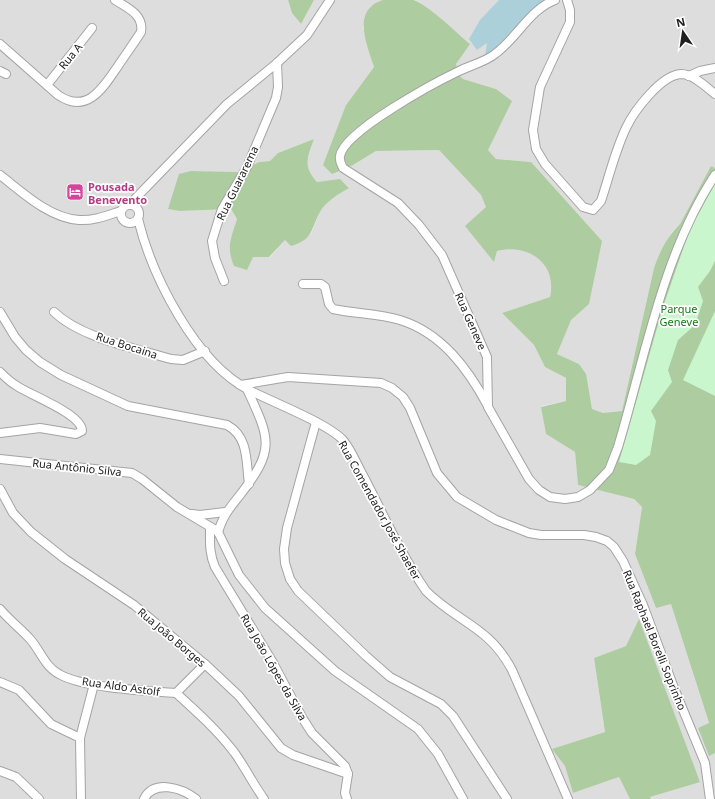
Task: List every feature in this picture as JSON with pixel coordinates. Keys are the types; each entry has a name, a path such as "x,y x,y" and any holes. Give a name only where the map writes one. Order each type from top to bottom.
{"street":[{"path":"0,44 66,101 76,103 93,98 104,87 141,32 142,25 138,16 116,0"},
{"path":"0,175 33,200 63,216 80,220 102,217 121,211 143,193 169,163 226,104 277,63 307,35 330,0"},
{"name":"Rua Geneve","path":"556,0 538,10 505,47 493,56 460,70 374,119 344,148 340,155 340,163 343,168 398,203 419,225 442,255 487,357 488,407 529,479 550,497 565,499 578,497 590,490 609,470 618,447 664,282 676,251 702,194 715,175"},
{"path":"567,0 570,10 570,22 540,87 534,130 536,150 545,164 583,207 593,210 601,200 626,128 660,83 669,77 681,74 689,76 715,94"},
{"name":"Rua A","path":"47,85 92,28"},
{"name":"Rua Guararema","path":"224,281 215,258 212,241 222,210 248,167 276,98 278,87 277,63"},
{"path":"689,76 700,71 715,68"},
{"path":"132,219 143,193"},
{"path":"129,205 136,208 132,219"},
{"name":"Rua Comendador José Shaefer","path":"121,211 132,219 158,276 186,327 205,352 244,387 316,422 336,434 346,445 426,591 434,599 482,632 502,651 512,670 568,799"},
{"path":"102,217 132,219"},
{"path":"303,284 320,284 324,287 329,304 333,309 400,320 432,334 454,355 475,382 488,407"},
{"path":"0,312 15,337 26,350 40,362 61,375 128,406 227,425 236,430 244,444 248,484"},
{"name":"Rua Bocaina","path":"54,312 64,322 84,332 171,359 183,360 205,352"},
{"path":"0,372 16,386 72,416 79,424 82,431 76,434 34,429 0,433"},
{"name":"Rua Raphael Borelli Soprinho","path":"244,387 288,377 381,383 392,388 403,397 410,408 437,473 458,497 496,520 529,533 541,535 584,535 607,541 623,561 644,605 674,688 705,763 710,799"},
{"path":"244,387 263,423 267,443 266,452 259,468 225,512 218,532 239,575 265,608 335,671 418,728 438,754 463,799"},
{"path":"316,422 287,528 284,549 285,563 290,579 298,591 390,677 441,704 453,716 507,799"},
{"name":"Rua Antônio Silva","path":"0,459 132,473 142,479 177,507 218,532"},
{"name":"Rua João Borges","path":"0,489 13,512 31,532 65,559 134,605 205,664 239,696 281,748 293,755 348,774"},
{"path":"190,514 200,515 225,512"},
{"name":"Rua João Lópes da Silva","path":"210,527 209,546 215,567 272,661 303,720 312,733 342,762 348,774"},
{"name":"Rua Aldo Astolf","path":"0,609 33,642 52,669 68,678 94,684 141,691 176,693"},
{"path":"205,664 176,693 208,722 235,753 264,799"},
{"path":"0,682 19,690 52,724 80,738"},
{"path":"81,799 80,738 94,684"},
{"path":"0,771 16,777 39,799"},
{"path":"347,799 345,793 348,774"},
{"path":"144,799 153,789 166,787 184,792 196,799"}],"shaded area":[{"path":"0,0 288,0 292,13 301,24 314,0 385,0 382,1 363,27 374,67 346,105 353,165 376,151 439,150 481,195 486,207 494,262 497,251 508,248 521,249 542,261 550,274 553,285 550,297 502,313 534,345 545,367 566,378 566,401 541,406 546,434 575,452 578,485 634,499 642,507 635,554 656,608 671,603 709,724 698,728 709,755 715,753 715,799 651,799 650,797 700,781 626,646 594,658 605,732 553,749 565,766 573,793 619,777 630,799 0,799","holes":["314,139 307,161 309,173 317,182 340,180 349,187 328,202 320,211 311,234 285,240 270,257 253,257 230,242 237,219 231,209 181,211 168,208 191,171 238,172 259,162 270,161 278,153"]},
{"path":"413,0 715,0 715,168 711,166 680,224 672,232 654,268 622,411 603,413 592,409 585,374 579,364 557,354 571,319 589,304 531,162 496,159 488,150 496,89 463,79 459,75 456,64 469,43 428,8 418,1"}],"green space":[{"path":"288,0 314,0 301,24 292,13"},
{"path":"383,0 413,0 433,12 470,44 456,64 459,75 463,79 496,89 512,101 488,150 496,159 531,162 602,241 589,304 571,320 557,354 579,364 586,374 592,409 603,413 622,411 656,262 661,250 680,224 711,166 715,168 715,753 709,756 698,728 709,723 671,604 656,608 635,554 642,507 634,499 578,485 575,452 546,434 541,407 566,401 566,378 545,367 534,345 502,313 550,297 551,285 549,274 545,265 538,258 529,253 508,249 497,251 494,262 465,226 486,207 481,195 439,150 376,151 353,165 332,174 323,165 346,105 374,67 365,39 364,20 367,12 373,5"},
{"path":"314,139 308,156 309,171 312,176 317,182 340,179 349,188 326,204 320,212 308,237 291,246 285,240 269,257 253,257 247,270 234,266 230,253 231,237 237,219 231,209 180,211 168,209 179,174 191,171 238,172 259,162 270,161 278,153"},
{"name":"Parque Geneve","path":"715,184 715,261 710,271 698,287 703,301 695,325 678,340 668,370 672,382 651,411 656,421 650,455 636,465 619,462 663,307 690,229"},
{"path":"715,311 715,396 683,380"},
{"path":"639,619 700,782 650,797 651,799 630,799 619,777 573,793 565,766 552,749 605,732 594,658 626,646"}],"water":[{"path":"499,0 551,0 532,10 504,42 485,56 487,43 477,50 469,39 480,20"}],"place":[{"name":"Pousada Benevento","path":"75,192"}]}
